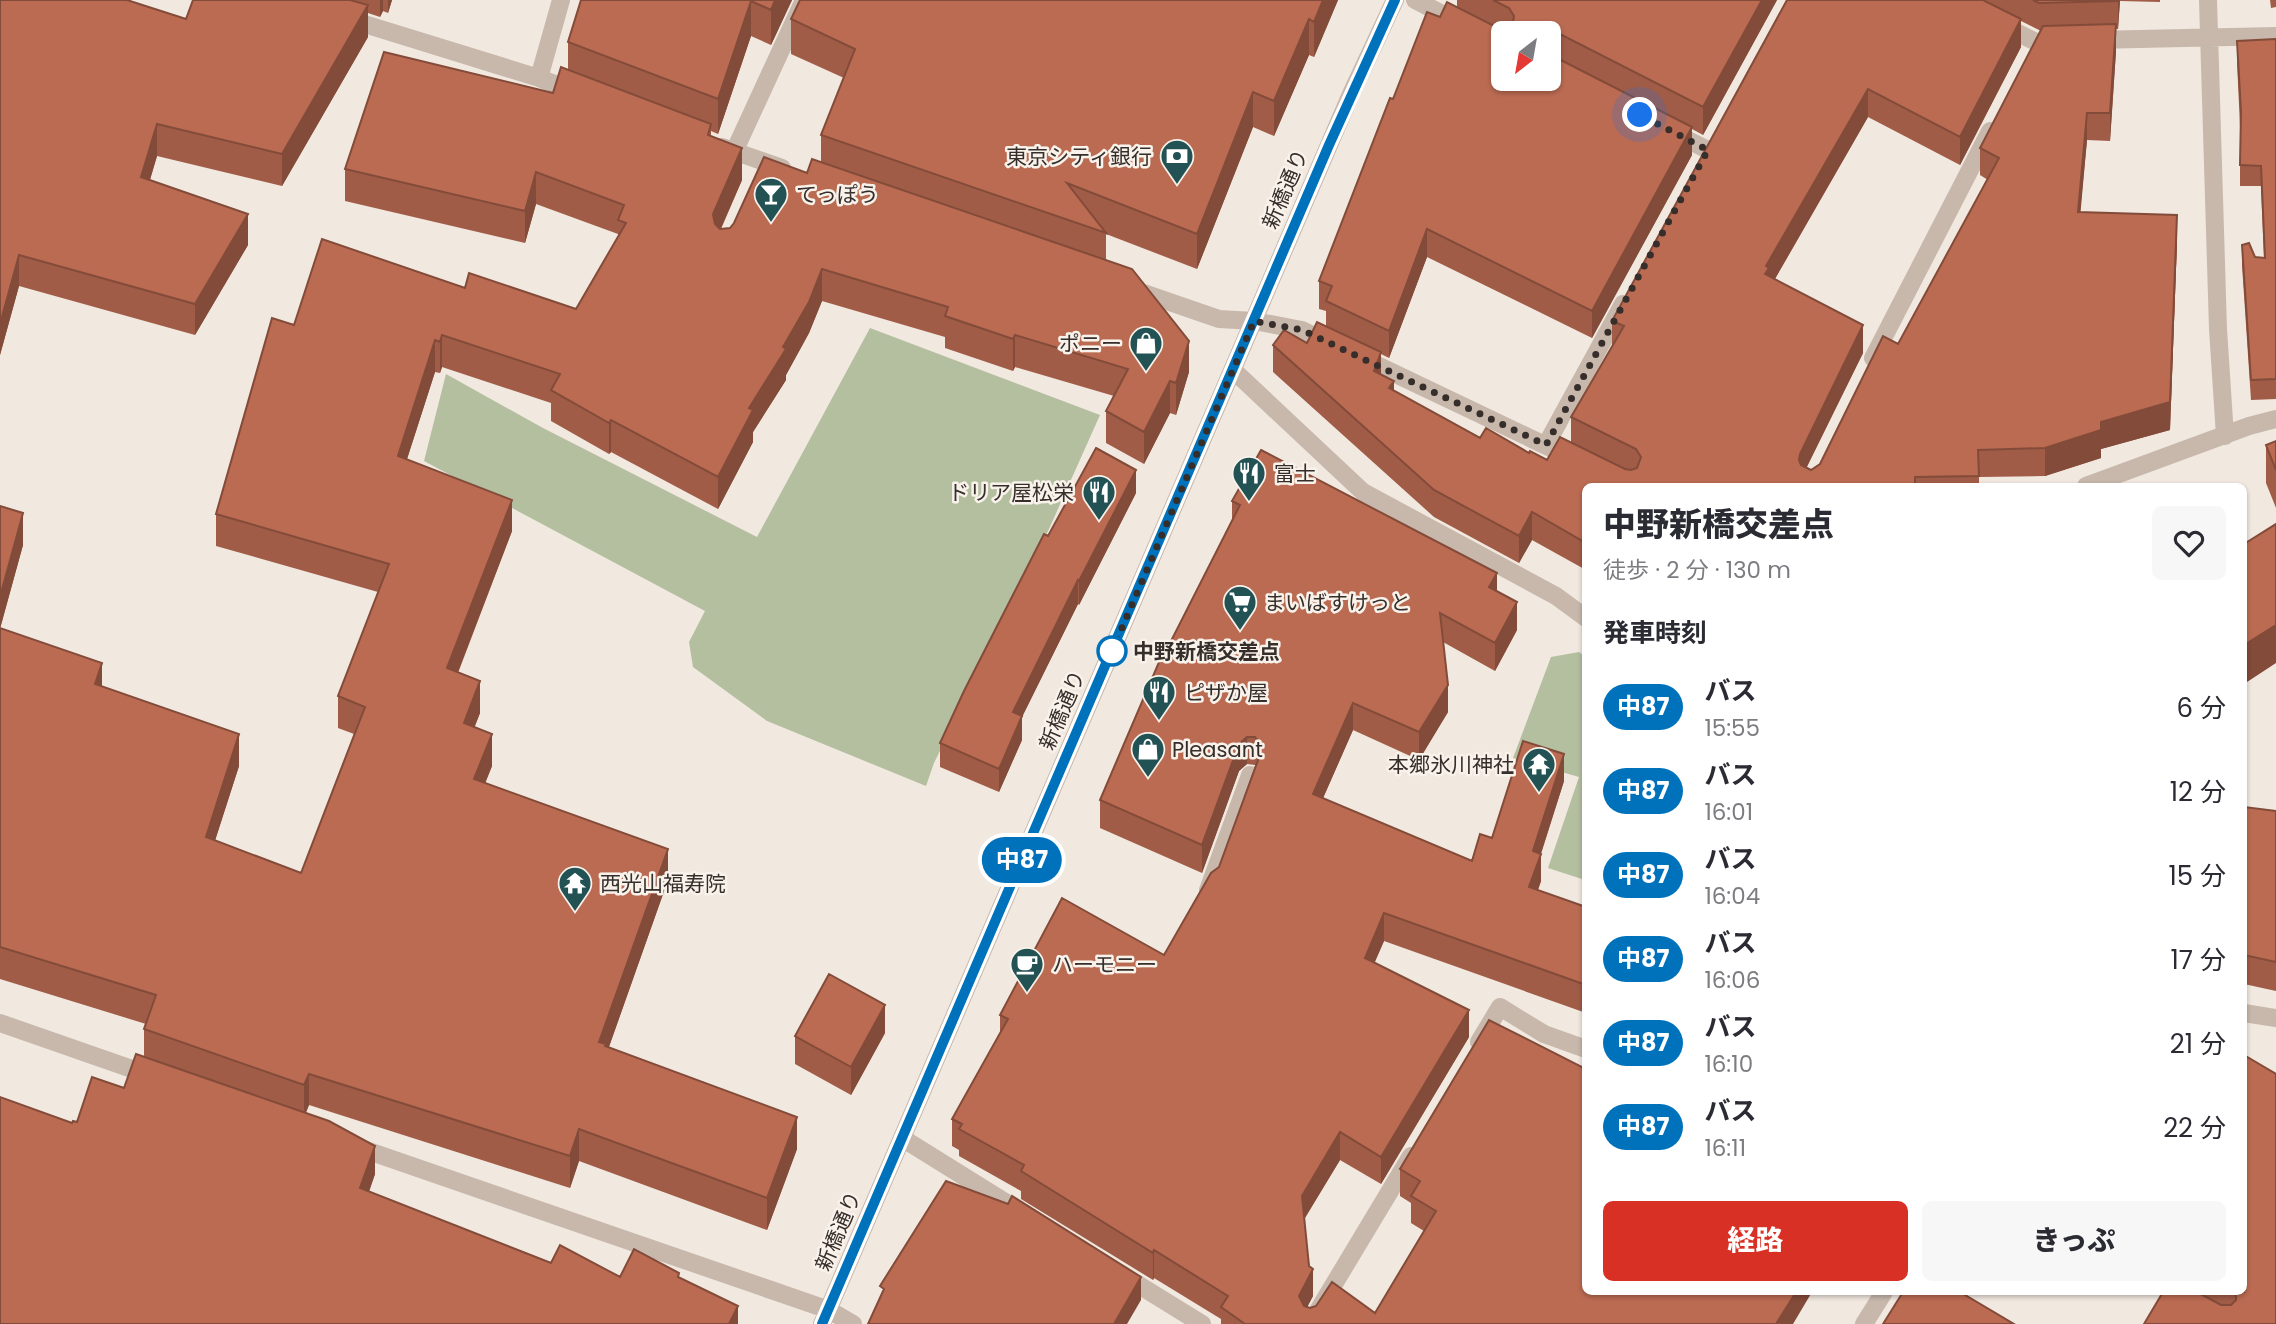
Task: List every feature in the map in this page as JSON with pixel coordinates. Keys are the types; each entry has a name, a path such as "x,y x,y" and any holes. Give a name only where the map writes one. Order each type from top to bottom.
{"street":[{"path":"539,78 561,0"},
{"path":"734,152 804,0"},
{"name":"新橋通り","path":"826,1317 1351,94 1395,0"},
{"path":"1415,0 1491,40"},
{"path":"2208,0 2218,329 2225,436"},
{"path":"327,13 539,78 600,101"},
{"path":"1989,18 2033,48 2209,37 2276,36"},
{"path":"1865,374 1998,115"},
{"path":"1659,125 1708,150"},
{"path":"710,142 734,152 760,168 802,175"},
{"path":"1115,283 1219,319 1254,321 1302,330 1594,469"},
{"path":"1546,445 1631,290"},
{"path":"1233,370 1363,492 1556,596 1582,615"},
{"path":"2094,483 2276,419"},
{"path":"1208,890 1250,775"},
{"path":"1472,1055 1500,1007 1544,1034 1582,1048"},
{"path":"2247,1013 2276,1018"},
{"path":"0,1023 170,1082"},
{"path":"902,1138 1037,1221"},
{"path":"1310,1324 1422,1138"},
{"path":"341,1141 826,1317 853,1324"},
{"path":"1108,1265 1202,1324"},
{"path":"1864,1324 1882,1295"}],"green space":[{"path":"870,328 1100,415 1049,529 934,763 926,786 767,721 693,667 689,642 705,611 424,461 446,374 543,428 757,537"},
{"path":"1579,652 1582,654 1582,879 1548,868 1579,777 1513,758 1551,657"}],"building":[{"path":"0,0 127,0 186,19 193,0 350,0 368,5 282,154 157,124 141,177 248,214 195,304 19,255 0,324"},
{"path":"581,0 775,0 771,10 751,1 718,99 568,42"},
{"path":"800,0 1323,0 1314,22 1309,19 1274,101 1253,92 1197,234 1067,183 1106,233 821,135 855,49 791,19"},
{"path":"1493,0 1762,0 1703,107 1561,35 1561,21 1513,21 1514,16 1509,8"},
{"path":"1787,0 1983,0 2021,19 1960,137 1868,89 1766,266 1769,268 1765,274 1863,325 1800,454 1801,465 1811,470 1820,464 1883,336 1898,344 1999,158 1980,148 2043,26 2116,24 2110,113 2087,113 2078,212 2177,215 2170,402 2101,422 2101,430 2045,448 1978,450 1979,476 1915,477 1915,483 1582,483 1582,541 1532,512 1519,536 1434,490 1273,345 1284,330 1307,343 1317,322 1381,352 1374,371 1394,381 1389,388 1480,438 1486,428 1529,453 1530,451 1547,460 1560,437 1631,470 1637,468 1641,457 1636,449 1571,417 1624,326 1612,321"},
{"path":"2033,0 2118,0 2118,1 2039,3"},
{"path":"1447,2 1491,24 1491,91 1561,91 1561,60 1692,127 1592,311 1427,229 1389,331 1326,301 1332,286 1319,281 1390,98 1393,99 1427,12 1440,17"},
{"path":"2276,39 2276,379 2251,380 2242,245 2249,243 2255,257 2265,258 2261,166 2240,165 2241,112 2237,41"},
{"path":"384,52 553,93 561,67 711,124 708,135 742,148 713,214 715,224 720,229 730,228 734,223 764,157 807,173 812,159 1132,269 1189,341 1176,383 1170,381 1144,432 1106,411 1128,369 1015,335 1013,339 945,316 948,307 822,269 809,302 783,347 786,349 749,408 753,410 718,477 611,420 609,423 551,390 560,374 442,335 440,342 435,340 398,456 512,500 447,668 480,681 464,723 492,734 474,779 668,849 599,1042 797,1117 767,1198 579,1129 570,1156 309,1074 304,1085 144,1029 156,995 0,947 0,628 102,663 95,684 239,734 206,837 301,873 365,707 338,696 389,564 216,514 272,318 294,325 322,239 465,288 469,273 576,309 626,223 618,220 624,205 536,172 525,211 345,169"},
{"path":"2276,441 2276,470 2266,445"},
{"path":"1096,448 1136,470 1013,712 1022,716 999,769 940,743 1044,534 1048,536"},
{"path":"1261,450 1497,573 1489,587 1517,602 1495,643 1440,613 1448,685 1419,732 1353,703 1313,794 1472,861 1480,834 1492,838 1523,741 1564,754 1533,851 1541,854 1529,887 1582,906 1582,984 1384,913 1365,958 1469,1010 1381,1157 1340,1132 1302,1196 1309,1266 1313,1269 1299,1296 1304,1306 1316,1306 1332,1282 1375,1313 1436,1211 1411,1196 1420,1181 1400,1169 1489,1020 1582,1067 1582,1295 1794,1295 1776,1324 1245,1324 1221,1307 1228,1296 1021,1171 1024,1165 959,1129 962,1124 952,1119 1008,1019 1000,1015 1062,898 1164,955 1211,873 1219,867 1261,752 1261,745 1255,737 1247,737 1239,744 1202,845 1100,800 1165,648 1167,649 1240,505 1232,501"},
{"path":"0,506 23,513 0,597"},
{"path":"2276,524 2276,625 2247,643 2247,542"},
{"path":"2247,807 2276,811 2276,962 2247,956"},
{"path":"829,974 885,1005 851,1067 795,1036"},
{"path":"136,1054 329,1121 375,1146 360,1188 551,1263 560,1245 620,1277 634,1249 679,1273 678,1277 738,1306 729,1324 0,1324 0,1097 72,1123 77,1122 92,1077 124,1088"},
{"path":"2247,1057 2276,1074 2276,1324 2144,1324 2161,1295 2203,1295 2221,1305 2231,1305 2236,1300 2236,1295 2247,1295"},
{"path":"946,1181 1008,1204 1012,1196 1141,1277 1114,1324 868,1324 884,1289 880,1286"},
{"path":"1901,1295 1965,1295 2014,1324 1883,1324"}],"bus line":[{"name":"中87","path":"822,1324 1351,94 1395,0"}],"place":[{"name":"東京シティ銀行","path":"1177,186"},
{"name":"てっぽう","path":"771,224"},
{"name":"ポニー","path":"1146,373"},
{"name":"富士","path":"1249,503"},
{"name":"ドリア屋松栄","path":"1099,522"},
{"name":"まいばすけっと","path":"1240,632"},
{"name":"中野新橋交差点","path":"1112,651"},
{"name":"ピザか屋","path":"1159,722"},
{"name":"Pleasant","path":"1148,779"},
{"name":"本郷氷川神社","path":"1539,794"},
{"name":"西光山福寿院","path":"575,913"},
{"name":"ハーモニー","path":"1027,994"}],"route":[{"path":"1112,651 1254,321 1302,330 1546,445 1708,150 1640,115"}]}
